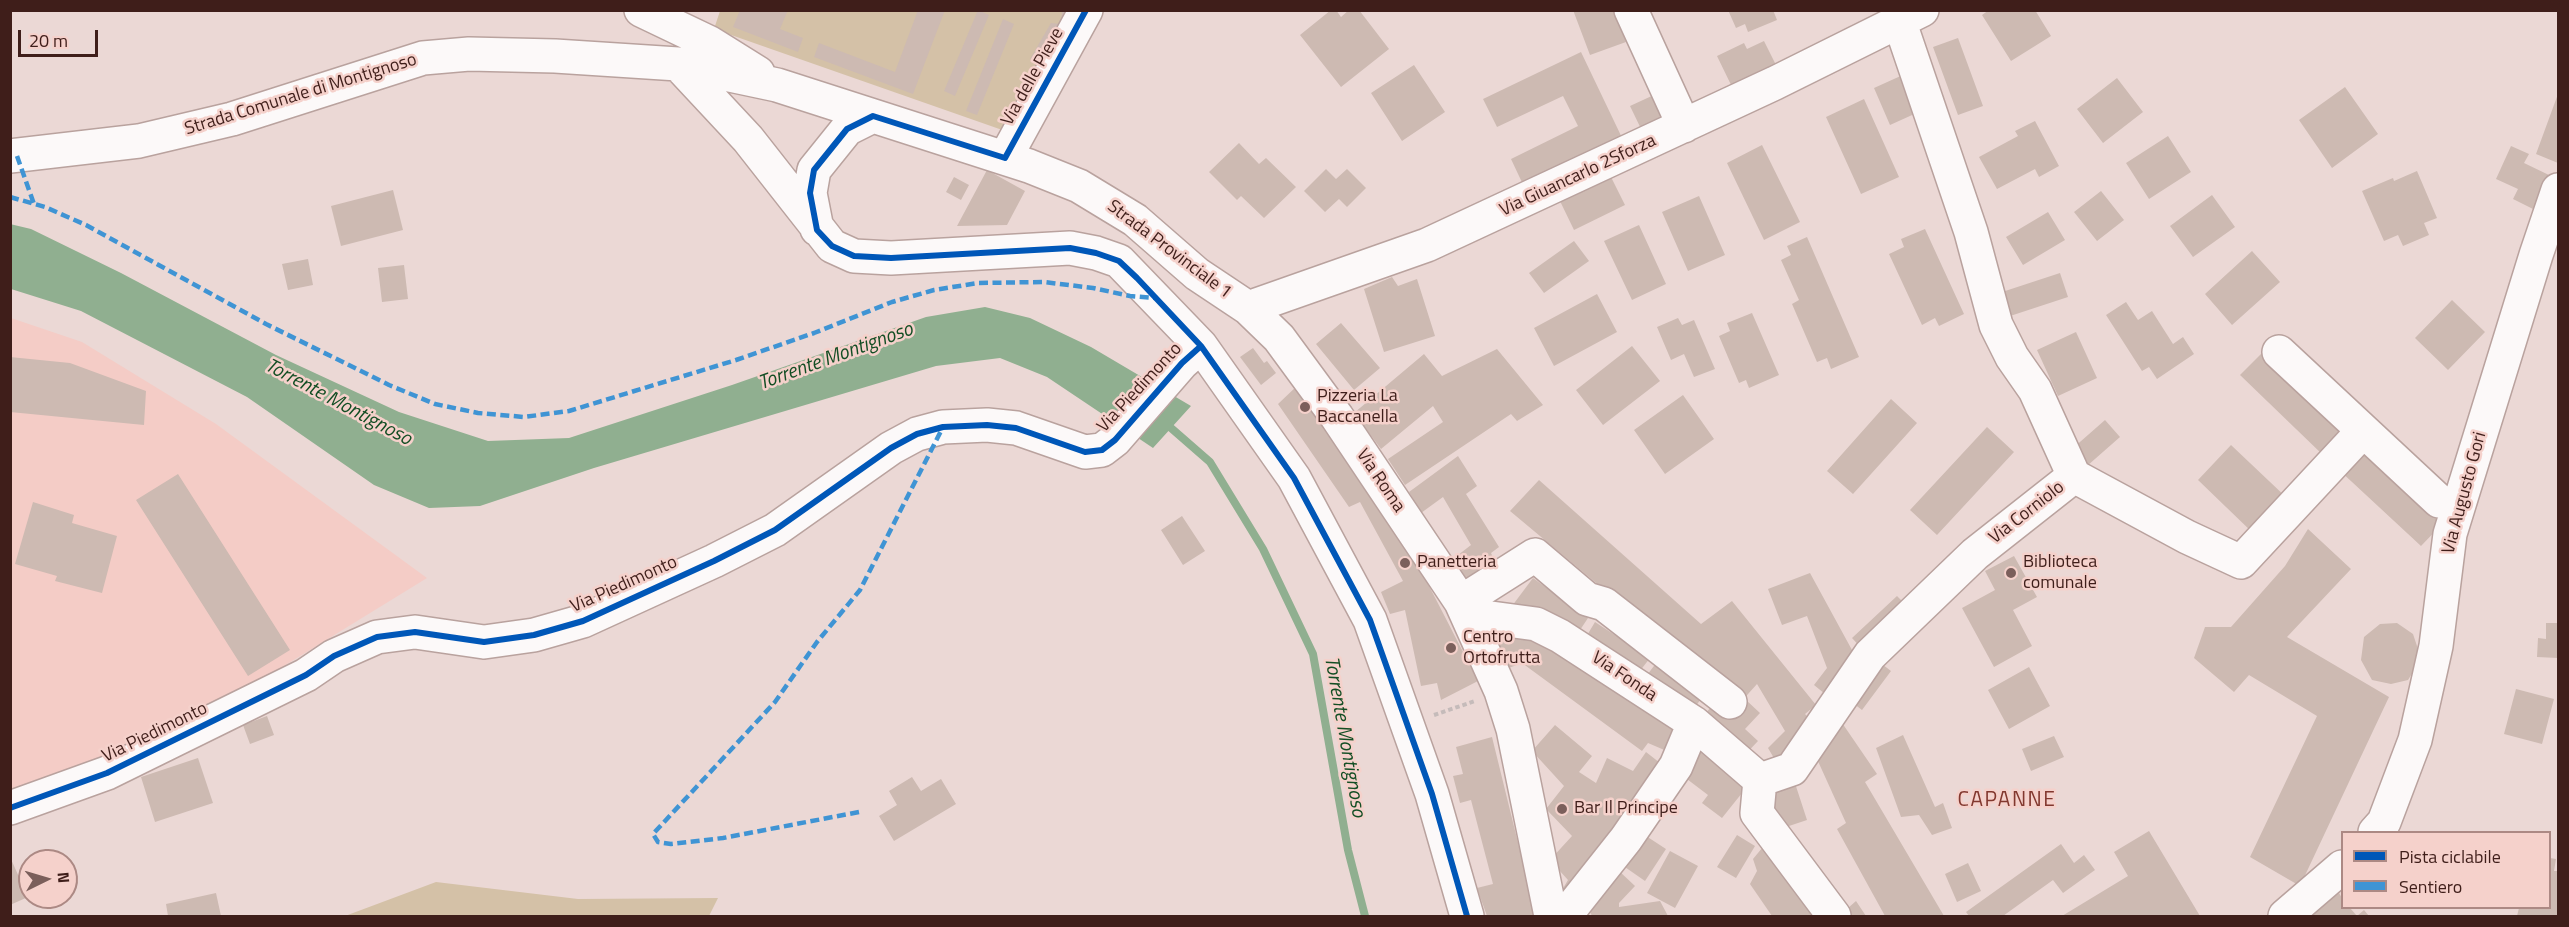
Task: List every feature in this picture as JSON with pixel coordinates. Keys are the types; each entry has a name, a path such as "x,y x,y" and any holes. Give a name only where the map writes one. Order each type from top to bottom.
{"street":[{"path":"641,10 710,44 777,85"},
{"name":"Via delle Pieve","path":"1005,158 1086,10"},
{"path":"1631,10 1684,126"},
{"name":"Via Giuancarlo 2Sforza","path":"1248,308 1427,245 1684,126 1911,17"},
{"name":"Via Corniolo","path":"1760,780 1792,769 1870,655 1975,554 2074,476 2035,390 2012,357 1996,325 1911,17"},
{"name":"Strada Comunale di Montignoso","path":"10,156 139,141 221,122 423,58 469,54 555,56 678,64"},
{"path":"678,64 748,139 817,230 832,246 854,256 891,258 1070,248 1096,253 1119,261 1192,355 1294,478 1370,620 1432,794 1467,916"},
{"name":"Strada Provinciale 1","path":"678,64 777,85 1005,158 1079,186 1135,220 1197,274 1248,308"},
{"path":"817,230 810,193 814,170 847,129 873,116"},
{"name":"Via Augusto Gori","path":"2376,831 2384,822 2415,740 2436,646 2451,534 2547,251 2559,190"},
{"name":"Via Roma","path":"1248,308 1279,338 1337,417 1465,609 1501,691 1513,729 1551,916"},
{"path":"2279,352 2439,501"},
{"name":"Via Piedimonto","path":"10,808 107,773 306,675 334,656 377,637 415,632 484,642 534,635 583,621 714,561 775,530 891,448 917,435 943,427 987,425 1016,428 1084,452 1102,450 1115,440 1192,355"},
{"path":"2074,476 2187,537 2241,562 2363,431"},
{"path":"1465,609 1535,555 1587,599 1604,604 1730,702"},
{"path":"1576,644 1604,604"},
{"name":"Via Fonda","path":"1465,609 1536,624 1576,644 1694,723 1760,780"},
{"path":"1565,916 1626,838 1676,766 1694,723"},
{"path":"1760,780 1756,813 1834,916"},
{"path":"2285,916 2341,869"}],"path":[{"path":"1407,724 1501,691"}],"shaded area":[{"path":"720,11 1077,11 1008,132 714,29"},
{"path":"11,318 82,342 216,424 427,578 253,685 96,763 11,796"},
{"path":"436,882 578,899 718,898 709,916 345,916"}],"water":[{"path":"10,224 31,229 121,273 276,355 399,412 488,441 569,438 732,385 926,317 985,307 1030,318 1091,347 1191,406 1153,448 1047,377 1000,358 936,366 594,468 480,506 429,508 374,485 247,397 81,311 11,289"}],"building":[{"path":"740,10 788,10 780,29 803,38 798,52 733,27"},
{"path":"918,10 945,10 913,94 814,57 819,43 895,72"},
{"path":"978,10 989,15 955,96 944,91"},
{"path":"1062,10 1075,10 1045,68 1030,59 1051,23 1061,24"},
{"path":"1331,10 1336,10 1341,17 1349,10 1359,10 1389,49 1341,87 1300,35"},
{"path":"1573,10 1614,10 1626,42 1590,55"},
{"path":"1728,10 1773,10 1777,20 1748,32 1745,24 1736,28"},
{"path":"1989,10 2035,10 2051,36 2011,61 1982,15"},
{"path":"1003,19 1014,24 977,115 966,111"},
{"path":"1958,38 1983,106 1958,115 1933,47"},
{"path":"1764,41 1778,69 1734,91 1717,56 1744,43 1747,49"},
{"path":"1581,52 1625,144 1527,193 1511,159 1578,126 1563,96 1497,127 1483,99"},
{"path":"1414,65 1445,112 1402,141 1371,93"},
{"path":"1905,74 1921,111 1890,125 1874,88"},
{"path":"2117,78 2143,112 2103,143 2077,109"},
{"path":"2345,87 2378,134 2332,168 2299,120"},
{"path":"1656,94 1669,123 1644,135 1630,106"},
{"path":"2558,94 2558,163 2536,154"},
{"path":"1864,99 1899,177 1861,194 1826,117"},
{"path":"2035,121 2059,166 2039,177 2035,169 1997,189 1979,157 2018,136 2015,131"},
{"path":"2168,136 2191,172 2149,199 2126,163"},
{"path":"1239,143 1259,164 1266,158 1296,187 1264,218 1241,196 1237,200 1209,172"},
{"path":"1762,145 1800,222 1764,240 1727,163"},
{"path":"2511,146 2529,154 2524,163 2549,175 2533,209 2513,199 2518,189 2496,179"},
{"path":"1326,169 1336,179 1347,169 1366,188 1347,207 1339,199 1325,212 1304,191"},
{"path":"987,170 1025,191 1007,225 957,226"},
{"path":"2417,171 2437,218 2424,223 2429,235 2403,246 2398,235 2384,241 2362,191"},
{"path":"1610,175 1625,205 1574,230 1559,199"},
{"path":"954,177 969,185 961,200 946,192"},
{"path":"393,190 403,230 341,246 331,206"},
{"path":"2101,191 2124,220 2097,241 2074,212"},
{"path":"2212,195 2235,227 2193,257 2170,226"},
{"path":"1699,196 1725,255 1688,271 1662,212"},
{"path":"2048,212 2065,240 2023,265 2006,237"},
{"path":"1639,225 1666,284 1632,300 1604,241"},
{"path":"1925,229 1964,314 1939,326 1935,318 1922,325 1889,254 1904,247 1901,239"},
{"path":"1807,237 1859,357 1831,369 1827,358 1817,362 1792,304 1799,300 1781,260 1791,255 1787,246"},
{"path":"1574,241 1589,261 1544,293 1529,273"},
{"path":"2252,251 2280,282 2232,325 2205,294"},
{"path":"308,259 313,285 288,290 282,264"},
{"path":"404,265 408,299 382,302 378,268"},
{"path":"2060,273 2068,297 2004,318 1996,294"},
{"path":"1392,277 1398,286 1417,279 1435,336 1384,352 1364,289"},
{"path":"1597,294 1617,332 1554,366 1534,328"},
{"path":"2452,300 2485,332 2448,370 2415,338"},
{"path":"2126,302 2138,320 2152,311 2173,344 2183,337 2194,354 2157,379 2149,367 2142,371 2106,315"},
{"path":"1752,313 1779,375 1749,388 1746,380 1739,383 1719,336 1730,331 1727,323"},
{"path":"1678,318 1682,325 1694,320 1715,369 1694,377 1684,354 1671,360 1657,327"},
{"path":"1341,323 1380,368 1354,390 1316,344"},
{"path":"2076,332 2097,378 2058,396 2037,350"},
{"path":"1632,346 1660,381 1603,425 1576,390"},
{"path":"1253,348 1264,363 1267,361 1276,373 1261,385 1240,357"},
{"path":"1497,349 1543,405 1517,421 1511,414 1405,485 1388,459 1443,422 1433,406 1381,449 1354,413 1424,354 1442,376"},
{"path":"2263,352 2346,433 2324,456 2240,375"},
{"path":"10,357 70,363 146,391 144,425 10,412"},
{"path":"1299,384 1377,485 1478,681 1441,700 1437,683 1421,686 1405,610 1390,614 1381,592 1403,581 1360,502 1349,507 1278,404"},
{"path":"1683,395 1714,439 1665,474 1634,430"},
{"path":"1891,399 1917,423 1853,494 1827,471"},
{"path":"2105,420 2120,437 2087,466 2072,449"},
{"path":"1987,427 2014,452 1937,535 1910,510"},
{"path":"2231,445 2288,499 2254,534 2198,480"},
{"path":"2361,445 2444,522 2421,546 2338,469"},
{"path":"1458,456 1477,486 1466,494 1499,547 1491,553 1500,573 1468,597 1449,562 1471,545 1443,497 1421,513 1409,492"},
{"path":"178,474 290,650 248,676 136,500"},
{"path":"1539,480 1701,624 1732,601 1816,705 1805,714 1816,725 1781,770 1768,748 1785,731 1757,684 1740,703 1510,511"},
{"path":"33,502 74,515 72,523 117,536 102,593 55,581 57,576 15,564"},
{"path":"1182,516 1205,551 1183,565 1161,530"},
{"path":"2308,529 2351,569 2287,637 2389,697 2300,886 2250,857 2317,716 2249,675 2234,692 2194,658 2205,627 2231,627 2285,566"},
{"path":"2014,556 2037,597 2013,610 2032,646 1994,667 1962,608 1995,590 1985,571"},
{"path":"1810,573 1858,661 1830,698 1814,685 1827,668 1807,616 1782,625 1768,589"},
{"path":"1533,578 1588,618 1578,633 1512,606"},
{"path":"1897,596 1911,610 1865,652 1852,638"},
{"path":"1486,622 1536,633 1687,728 1676,755 1648,743 1642,751 1522,663 1506,669"},
{"path":"1595,622 1650,658 1636,676 1586,637"},
{"path":"2397,623 2413,634 2418,649 2416,667 2408,680 2391,684 2372,680 2361,660 2364,637 2380,624"},
{"path":"2546,623 2558,623 2558,658 2537,657 2538,638 2546,639"},
{"path":"1660,658 1705,693 1691,713 1641,683"},
{"path":"1874,658 1891,671 1862,710 1845,697"},
{"path":"2029,667 2050,706 2009,729 1988,690"},
{"path":"2516,689 2554,699 2542,744 2504,734"},
{"path":"1746,700 1760,713 1745,729 1758,741 1740,760 1698,721 1715,703"},
{"path":"267,716 274,735 250,744 243,725"},
{"path":"1838,717 1877,774 1865,782 1944,916 1885,916 1837,829 1846,823 1812,748"},
{"path":"1555,725 1592,756 1579,772 1596,783 1607,758 1633,771 1646,752 1669,770 1567,909 1559,895 1568,880 1550,860 1572,836 1546,809 1564,786 1532,751"},
{"path":"1903,735 1935,807 1943,803 1952,828 1932,835 1919,815 1901,817 1876,748"},
{"path":"2054,736 2064,757 2031,771 2022,749"},
{"path":"1492,737 1536,916 1487,916 1477,888 1493,884 1471,800 1460,803 1453,776 1463,774 1456,747"},
{"path":"1705,740 1754,778 1722,818 1702,803 1708,795 1679,773"},
{"path":"198,758 213,803 155,822 141,777"},
{"path":"1792,774 1807,820 1780,829 1765,783"},
{"path":"912,777 921,791 941,779 956,804 894,841 879,816 897,805 889,791"},
{"path":"2149,831 2200,916 2062,916 2128,876 2114,852"},
{"path":"1643,834 1666,849 1645,881 1622,865"},
{"path":"1737,835 1755,846 1736,878 1717,867"},
{"path":"1772,836 1830,916 1772,916 1750,884 1757,871 1753,859"},
{"path":"2061,844 2074,863 2084,855 2095,870 2063,893 2053,880 2003,916 1969,916 1966,912"},
{"path":"1670,851 1698,866 1675,908 1647,893"},
{"path":"10,857 18,875 18,901 10,905"},
{"path":"2551,858 2556,859 2554,871 2558,871 2557,916 2517,916 2519,909 2551,909"},
{"path":"1968,863 1981,891 1957,902 1945,874"},
{"path":"1618,870 1635,886 1619,903 1619,907 1660,901 1668,916 1592,916 1584,900"},
{"path":"216,893 221,916 168,916 166,904"},
{"path":"2339,893 2341,909 2351,909 2357,916 2309,916"},
{"path":"1856,901 1866,916 1839,916"},
{"path":"2364,910 2369,916 2357,916"}],"waterway":[{"name":"Torrente Montignoso","path":"1163,421 1210,462 1263,549 1313,654 1348,850 1365,916"}],"marked path":[{"path":"17,156 34,204"},
{"path":"10,197 45,207 86,225 266,324 389,385 435,404 478,413 524,417 569,411 736,360 814,333 892,302 934,290 978,283 1044,282 1155,298"},
{"path":"859,812 723,838 671,844 658,842 653,834 775,702 817,642 860,590 943,427"}],"cycle path":[{"path":"1086,10 1005,158 873,116 847,129 814,170 810,193 817,230 832,246 854,256 891,258 1070,248 1096,253 1119,261 1137,278 1201,346 1294,478 1370,620 1432,794 1467,916"},
{"path":"10,808 107,773 306,675 334,656 377,637 415,632 484,642 534,635 583,621 714,561 775,530 891,448 917,434 943,427 987,425 1016,428 1085,452 1102,450 1115,440 1182,363 1201,346"}],"place":[{"name":"Pizzeria La Baccanella","path":"1305,407"},
{"name":"Panetteria","path":"1405,563"},
{"name":"Biblioteca comunale","path":"2011,573"},
{"name":"Centro Ortofrutta","path":"1451,648"},
{"name":"Bar Il Principe","path":"1562,809"}],"district":[{"name":"CAPANNE","path":"2007,801"}]}
